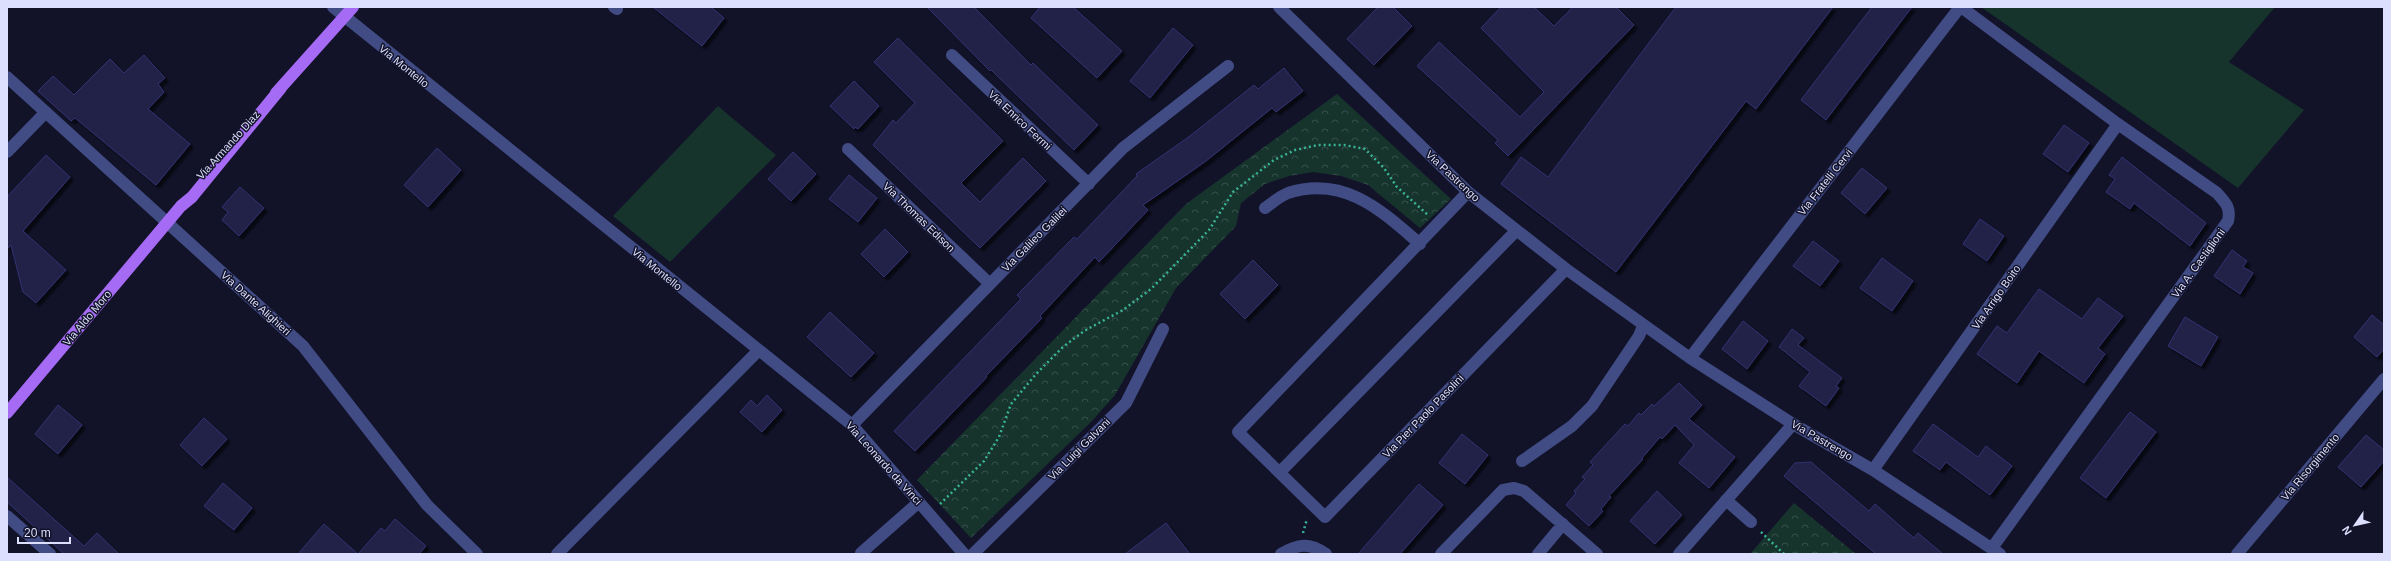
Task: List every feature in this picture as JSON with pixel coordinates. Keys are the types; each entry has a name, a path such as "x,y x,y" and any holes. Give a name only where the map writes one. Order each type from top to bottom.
{"main road":[{"name":"Via Armando Diaz","path":"167,224 181,206 187,192 248,121 281,88 353,7"},
{"name":"Via Aldo Moro","path":"7,413 167,224"}],"street":[{"name":"Via Montello","path":"333,7 758,351"},
{"name":"Via Pastrengo","path":"1279,7 1468,192 1566,269 1643,326 1690,358 1793,424 1873,470 1996,551"},
{"name":"Via A. Castiglioni","path":"1960,7 2118,124 2217,193 2228,204 2230,212 2228,221 1996,551"},
{"name":"Via Fratelli Cervi","path":"1690,358 1960,7"},
{"name":"Via Enrico Fermi","path":"952,55 1089,184"},
{"name":"Via Galileo Galilei","path":"852,425 1123,148 1228,66"},
{"name":"Via Dante Alighieri","path":"7,77 303,346 427,505 478,554"},
{"path":"7,152 46,112"},
{"name":"Via Arrigo Boito","path":"1873,470 2118,124"},
{"name":"Via Thomas Edison","path":"848,150 990,284"},
{"path":"1265,208 1287,194 1315,188 1342,191 1369,202 1420,244"},
{"name":"Via Pier Paolo Pasolini","path":"1468,192 1420,244 1238,432 1326,517 1566,269"},
{"path":"1280,472 1516,231"},
{"path":"1522,461 1572,426 1592,406 1639,336 1643,326"},
{"name":"Via Luigi Galvani","path":"973,554 1126,403 1164,329"},
{"name":"Via Leonardo da Vinci","path":"758,351 852,425 964,554"},
{"path":"557,554 758,351"},
{"name":"Via Risorgimento","path":"2236,554 2384,379"},
{"path":"1679,554 1793,424"},
{"path":"1441,554 1503,490 1514,488 1524,491 1597,554"},
{"path":"1726,500 1751,522"},
{"path":"862,554 861,553 919,502"},
{"path":"7,516 50,554"},
{"path":"1538,554 1563,524"},
{"path":"1281,554 1302,544 1316,547 1326,554"}],"path":[{"path":"929,514 984,461 999,437 1011,404 1036,374 1063,347 1084,331 1123,310 1151,289 1209,230 1233,192 1274,160 1296,150 1318,145 1344,145 1365,149 1384,168 1397,187 1439,224"},
{"path":"1302,544 1303,526 1314,506"},
{"path":"1751,522 1784,554"}],"green space":[{"path":"1981,7 2275,7 2229,62 2304,110 2238,188"},
{"path":"1337,94 1451,199 1420,228 1368,185 1341,176 1313,172 1289,176 1265,184 1241,203 1236,226 1176,288 1115,395 1092,421 971,538 917,480 1186,204"},
{"path":"718,106 776,155 670,262 613,216"},
{"path":"1794,503 1856,554 1750,554"}],"building":[{"path":"653,7 711,7 724,18 702,46"},
{"path":"927,7 974,7 1031,65 1033,63 1098,125 1074,150 991,70 990,71"},
{"path":"1040,7 1073,7 1122,51 1097,78 1031,18"},
{"path":"1378,7 1393,7 1412,26 1374,65 1347,39"},
{"path":"1501,7 1534,7 1554,26 1573,7 1616,7 1634,25 1508,156 1495,143 1498,140 1417,66 1439,42 1520,117 1544,92 1481,28"},
{"path":"1676,7 1833,7 1756,109 1746,101 1616,272 1501,184 1521,157 1548,177"},
{"path":"1872,7 1912,7 1826,120 1801,100"},
{"path":"1173,28 1193,45 1150,98 1130,81"},
{"path":"898,38 1003,141 961,183 980,202 1023,158 1046,181 980,248 873,145 893,120 896,123 915,103 874,62"},
{"path":"144,55 165,78 158,84 164,92 148,109 190,144 156,185 75,118 71,121 38,91 53,76 74,95 110,59 124,73"},
{"path":"1284,68 1303,91 1276,112 1272,108 1206,161 1143,205 1148,210 1099,262 1095,257 1040,316 1042,318 915,451 894,431 1021,299 1017,295 1074,237 1077,239 1137,176 1136,174 1190,136 1254,85 1258,89"},
{"path":"854,81 879,106 858,129 855,127 854,129 830,106"},
{"path":"2064,125 2089,143 2068,172 2043,154"},
{"path":"437,148 461,170 428,207 404,185"},
{"path":"793,152 816,174 791,201 768,179"},
{"path":"46,155 70,177 23,231 66,270 36,303 23,292 11,245 7,249 7,197"},
{"path":"2122,157 2206,223 2190,246 2134,203 2130,209 2106,192 2115,179 2109,175"},
{"path":"1862,168 1887,188 1865,214 1841,193"},
{"path":"849,175 877,198 858,222 829,199"},
{"path":"240,187 264,208 239,236 222,220 228,212 222,207"},
{"path":"1980,219 2004,236 1987,261 1963,244"},
{"path":"885,229 908,252 884,277 861,254"},
{"path":"1813,241 1839,261 1820,286 1793,266"},
{"path":"2232,250 2247,261 2243,267 2253,273 2240,294 2214,276"},
{"path":"1882,258 1913,281 1892,311 1860,288"},
{"path":"1253,260 1278,285 1245,319 1220,294"},
{"path":"2039,289 2082,319 2098,298 2123,316 2098,348 2105,354 2084,383 2039,351 2017,383 1977,354 1997,326 2007,333"},
{"path":"830,312 874,353 851,377 807,337"},
{"path":"2372,315 2384,325 2384,349 2377,357 2354,337"},
{"path":"2185,317 2218,337 2201,366 2168,346"},
{"path":"1743,321 1768,341 1747,369 1722,349"},
{"path":"1792,329 1804,338 1798,345 1842,378 1836,386 1839,388 1826,406 1799,386 1810,372 1779,347"},
{"path":"1679,383 1702,405 1689,419 1735,457 1709,488 1679,463 1694,445 1675,425 1662,439 1660,437 1642,458 1643,459 1609,496 1611,497 1601,509 1603,511 1589,526 1566,505 1576,493 1574,491 1585,479 1582,477 1593,465 1590,462 1625,424 1628,426 1639,413 1641,415 1652,404 1654,406"},
{"path":"767,395 782,410 762,432 740,412 751,400 757,406"},
{"path":"58,405 82,425 58,454 35,434"},
{"path":"2130,412 2156,432 2106,498 2080,478"},
{"path":"204,418 227,439 202,466 180,445"},
{"path":"1933,424 1978,457 1986,446 2012,466 1990,495 1946,462 1940,470 1913,451"},
{"path":"1462,434 1488,455 1465,484 1439,463"},
{"path":"2366,435 2384,450 2384,461 2361,487 2338,467"},
{"path":"1811,462 1869,511 1875,504 1914,538 1918,533 1943,554 1876,554 1784,476 1795,463"},
{"path":"7,477 84,546 97,533 119,554 64,554 7,502"},
{"path":"223,483 252,508 234,530 204,506"},
{"path":"1419,484 1443,505 1400,554 1358,554"},
{"path":"1657,491 1682,515 1655,544 1630,521"},
{"path":"395,519 426,546 419,554 358,554 381,528 385,531"},
{"path":"1166,523 1190,554 1125,554"},
{"path":"324,524 358,554 298,554"}]}
